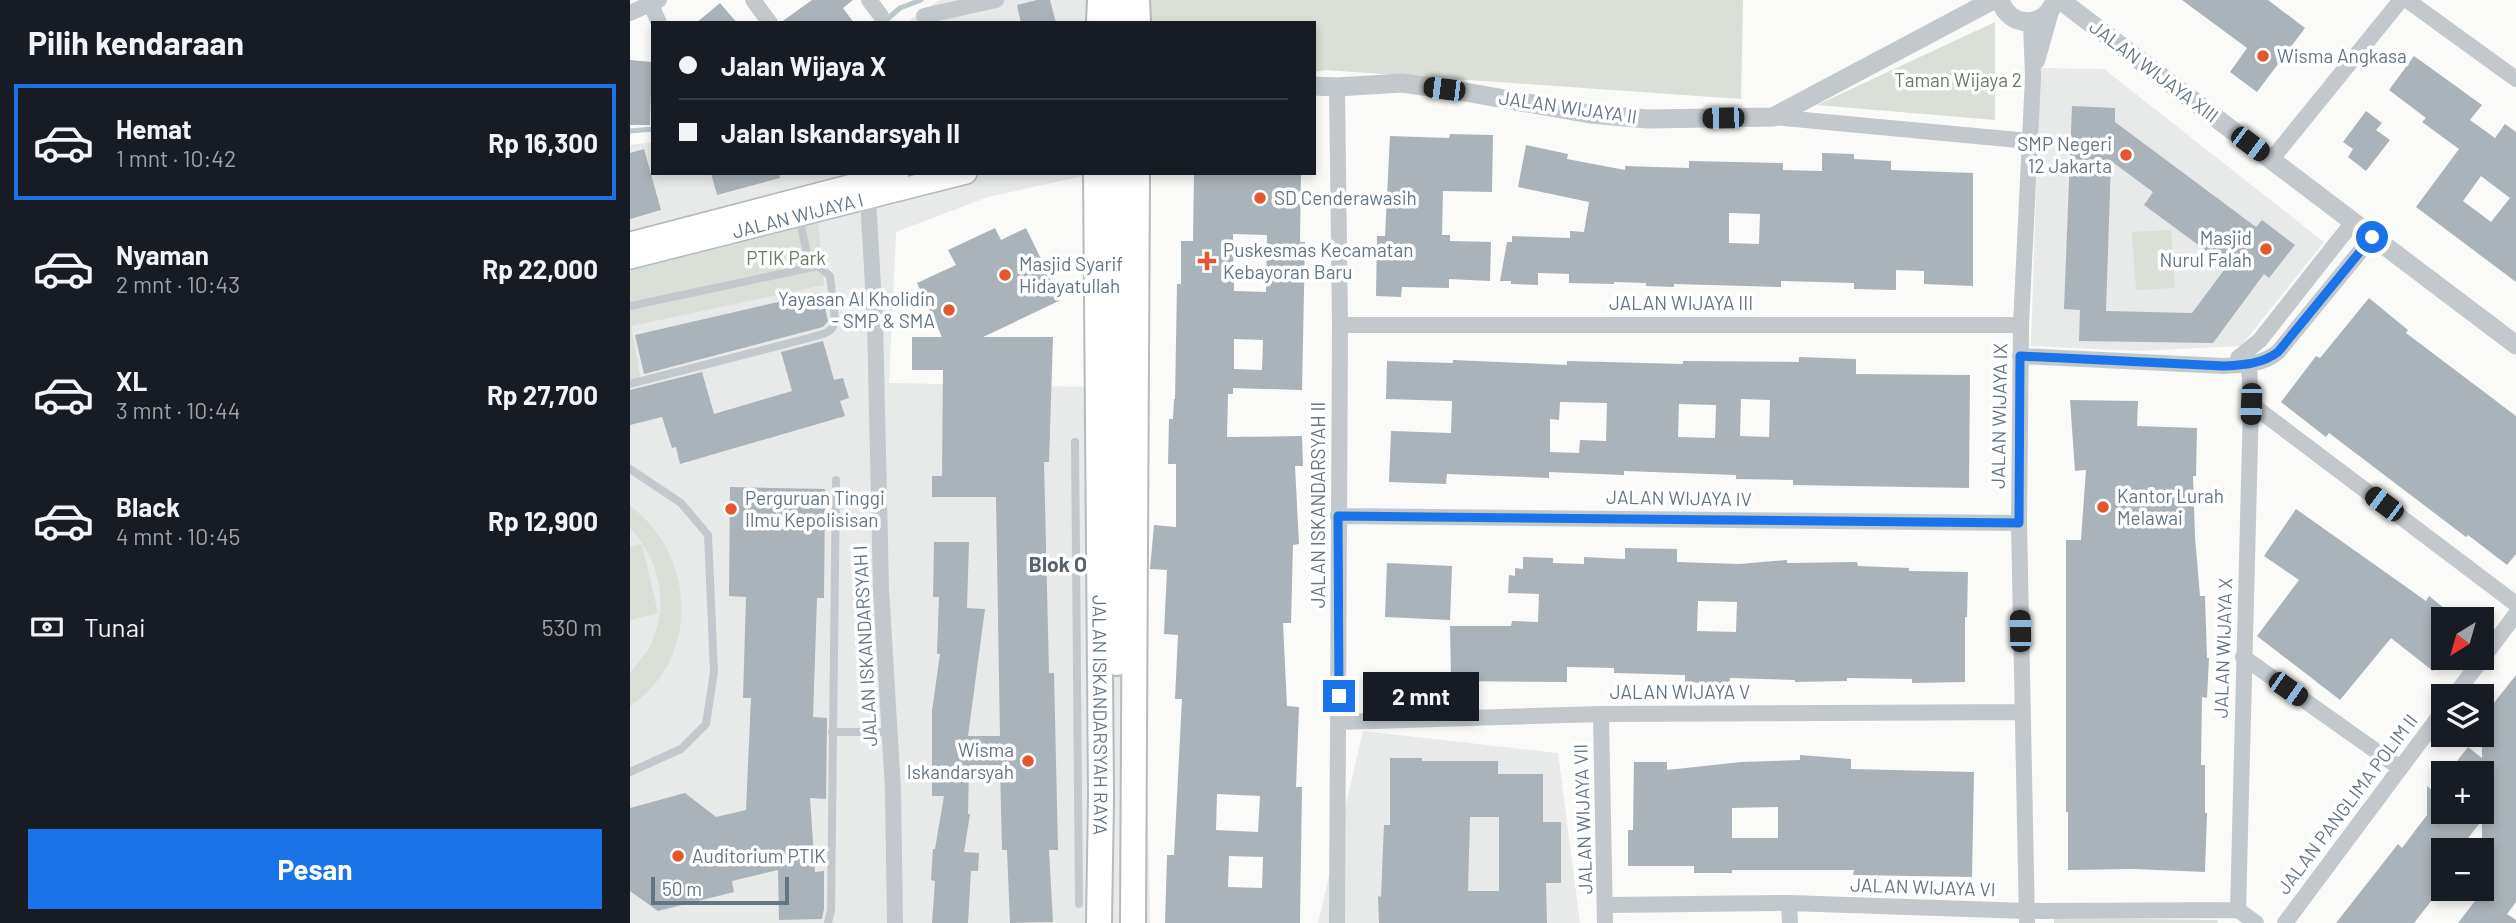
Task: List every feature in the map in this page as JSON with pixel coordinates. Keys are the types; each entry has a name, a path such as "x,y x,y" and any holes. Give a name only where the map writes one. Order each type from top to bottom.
{"main road":[{"path":"1099,21 1100,0"},
{"path":"1116,0 1117,21"},
{"path":"1137,0 1138,21"},
{"name":"JALAN WIJAYA I","path":"630,258 796,208 892,175"},
{"name":"JALAN WIJAYA I","path":"630,243 796,208 868,198 958,175"},
{"name":"JALAN ISKANDARSYAH RAYA","path":"1096,175 1088,668 1099,923"},
{"path":"1116,923 1117,175"},
{"name":"JALAN ISKANDARSYAH RAYA","path":"1133,923 1137,175"}],"street":[{"path":"753,0 769,21"},
{"path":"869,0 881,16"},
{"path":"924,16 996,0"},
{"name":"JALAN WIJAYA II","path":"1773,117 1993,0"},
{"path":"2000,0 2002,8 2020,22 2031,22 2046,16 2056,3"},
{"path":"2271,160 2401,0"},
{"path":"2407,0 2516,79"},
{"path":"630,13 653,2 658,21"},
{"name":"JALAN WIJAYA IX","path":"2033,77 2056,3"},
{"name":"JALAN WIJAYA XIII","path":"2056,3 2271,160 2516,345"},
{"name":"JALAN WIJAYA IX","path":"2027,917 2019,523 2020,356 2033,77 2031,22"},
{"name":"JALAN WIJAYA II","path":"1316,96 1337,90 1402,83 1590,114 1648,119 1773,117 2029,141"},
{"name":"JALAN WIJAYA II","path":"1316,86 1337,90"},
{"name":"JALAN ISKANDARSYAH II","path":"1337,90 1340,325 1337,923"},
{"name":"JALAN ISKANDARSYAH I","path":"868,198 875,321 881,588 893,790 895,923"},
{"path":"2248,359 2353,222"},
{"path":"2020,356 2224,366 2248,359 2270,359 2372,237"},
{"name":"JALAN WIJAYA III","path":"1340,325 2021,325"},
{"name":"JALAN WIJAYA X","path":"2238,910 2251,404 2248,359"},
{"path":"2251,404 2516,604"},
{"name":"JALAN WIJAYA IV","path":"1338,516 2019,523"},
{"path":"2463,684 2516,614"},
{"path":"2243,657 2400,768"},
{"name":"JALAN WIJAYA V","path":"1339,722 1601,713 2021,712"},
{"name":"JALAN WIJAYA VII","path":"1601,713 1605,923"},
{"name":"JALAN PANGLIMA POLIM II","path":"2285,923 2431,727"},
{"path":"1789,903 1790,923"},
{"name":"JALAN WIJAYA VI","path":"1606,905 1789,903 2027,917 2238,910"},
{"path":"2238,910 2256,923"}],"lane":[{"path":"796,208 810,266"},
{"path":"630,306 818,266 830,276 835,320 835,327 831,331 630,384"},
{"path":"1075,442 1088,668 1079,904"},
{"path":"630,469 681,503 708,535 714,672 706,724 681,749 630,772"},
{"path":"828,923 831,910 836,480"},
{"path":"832,732 890,732"}],"shaded area":[{"path":"939,0 1149,0 1149,21 909,21"},
{"name":"SMP Negeri 12 Jakarta","path":"2040,68 2104,69 2324,242 2241,346 2137,351 2031,346"},
{"path":"651,142 651,175 1088,175 988,197 896,232 889,383 1139,388 1150,923 630,923 630,145"},
{"path":"1363,731 1558,753 1580,923 1318,923"}],"green space":[{"path":"1143,0 1743,0 1741,99 1325,70 1316,72 1316,21 1143,21"},
{"name":"Taman Wijaya 2","path":"1995,22 1995,120 1817,105"},
{"name":"PTIK Park","path":"817,214 824,285 631,326 641,381 630,383 630,261"},
{"path":"2171,230 2175,288 2136,290 2132,232"},
{"path":"630,506 652,526 668,551 678,578 681,606 679,635 669,662 653,686 630,706 630,674 649,648 659,616 660,600 655,569 641,541 630,528"},
{"path":"642,544 658,613 630,620 630,547"},
{"path":"2054,918 2217,920 2218,923 2054,923"}],"building":[{"path":"812,0 853,0 843,8 853,21 783,21"},
{"path":"1050,0 1055,21 1021,21 1017,5"},
{"name":"Wisma Angkasa","path":"2182,0 2268,0 2305,28 2257,92 2230,72 2247,48"},
{"path":"720,3 735,21 698,21"},
{"path":"2414,56 2482,105 2470,120 2495,138 2505,124 2516,132 2516,282 2416,207 2459,149 2422,122 2426,118 2389,90","holes":["2481,176 2510,198 2491,222 2463,201"]},
{"path":"630,60 651,62 650,125 630,125"},
{"path":"2072,106 2115,108 2115,122 2256,227 2262,220 2295,245 2269,278 2264,274 2213,343 2079,341 2080,310 2064,309","holes":["2111,161 2153,192 2144,205 2227,266 2192,313 2106,311"]},
{"path":"2366,111 2382,123 2376,130 2390,140 2366,171 2348,157 2353,149 2343,142"},
{"path":"1450,134 1493,135 1492,192 1443,191 1442,235 1450,235 1450,241 1491,242 1490,281 1449,279 1449,288 1402,287 1401,297 1376,296 1377,236 1385,236 1390,136 1449,138"},
{"path":"1526,145 1568,154 1567,159 1625,170 1625,166 1689,168 1689,161 1783,163 1783,170 1822,171 1822,153 1854,154 1854,159 1891,161 1891,170 1973,173 1973,286 1924,284 1924,271 1896,270 1896,290 1854,289 1854,283 1781,281 1781,287 1569,283 1569,274 1538,273 1538,285 1511,284 1511,281 1500,281 1507,242 1512,242 1512,236 1570,238 1570,231 1584,232 1589,202 1518,187","holes":["1729,213 1760,214 1759,244 1729,243"]},
{"path":"644,149 661,210 630,219 630,153"},
{"path":"712,175 779,175 780,178 717,195"},
{"path":"1194,175 1301,175 1300,242 1305,242 1302,390 1233,388 1233,394 1228,394 1227,437 1302,436 1303,466 1295,466 1299,544 1293,545 1291,623 1283,623 1287,706 1299,707 1296,787 1302,787 1300,923 1165,923 1167,855 1174,855 1182,699 1175,699 1178,635 1164,634 1167,570 1150,569 1154,525 1176,527 1176,464 1168,464 1169,419 1173,419 1175,399 1177,284 1181,284 1181,241 1193,241","holes":["1233,234 1267,235 1266,292 1234,291","1234,339 1263,340 1262,370 1234,369","1217,794 1260,796 1258,832 1216,830","1229,856 1263,857 1262,888 1228,887"]},
{"path":"995,228 1001,240 1026,228 1061,300 983,337 1053,337 1049,462 1044,462 1049,673 1054,673 1058,850 1049,850 1053,922 1010,923 1007,850 1002,850 1000,765 969,765 970,814 964,852 979,853 978,871 971,871 968,923 932,923 935,881 931,880 933,849 944,796 932,796 932,711 940,654 937,654 939,597 933,597 934,542 969,542 967,608 985,609 968,736 1000,736 996,497 932,497 932,476 942,476 943,370 912,370 912,337 942,337 917,283 956,265 948,250"},
{"path":"821,292 828,321 823,327 644,374 635,335"},
{"path":"2369,298 2408,330 2406,333 2516,416 2516,554 2507,565 2329,433 2326,437 2281,402 2316,356 2320,358"},
{"path":"823,341 834,380 843,378 849,398 840,401 845,416 680,464 676,447 672,448 662,417 630,425 630,390 702,372 714,414 792,391 781,352"},
{"path":"1799,357 1856,359 1856,374 1970,375 1969,488 1793,485 1793,480 1736,479 1736,475 1624,471 1624,475 1549,472 1549,478 1447,474 1446,484 1389,482 1391,431 1451,433 1452,401 1386,399 1387,361 1453,363 1453,360 1567,365 1567,361 1683,364 1683,361 1799,362","holes":["1741,399 1770,400 1769,437 1740,436","1560,402 1607,403 1606,441 1580,440 1579,453 1550,452 1550,419 1559,420","1679,404 1716,405 1715,438 1678,437"]},
{"path":"2070,400 2138,401 2137,426 2197,428 2196,476 2193,476 2195,537 2200,596 2205,596 2209,658 2207,698 2202,697 2201,765 2205,765 2207,813 2205,872 2068,870 2066,540 2081,540 2086,470 2075,471"},
{"path":"730,487 825,489 824,598 817,598 813,717 827,718 826,799 810,798 815,872 824,871 822,919 779,920 778,870 732,881 734,892 658,911 630,891 630,808 685,793 716,817 746,810 751,698 743,698 746,597 729,596"},
{"path":"2296,509 2426,601 2429,596 2443,607 2431,607 2431,669 2391,638 2340,700 2257,636 2299,580 2264,556"},
{"path":"1625,548 1677,549 1677,562 1857,562 1858,566 1909,568 1909,571 1968,572 1965,682 1912,683 1912,679 1847,678 1847,681 1795,682 1730,678 1729,684 1685,682 1685,675 1614,673 1614,668 1567,667 1567,682 1451,681 1450,626 1511,626 1512,621 1538,622 1539,594 1508,593 1509,575 1515,576 1515,568 1523,569 1523,557 1553,558 1553,563 1584,564 1584,557 1625,559","holes":["1698,601 1737,602 1736,632 1697,631"]},
{"path":"1387,563 1452,566 1450,620 1385,617"},
{"path":"2516,675 2516,902 2507,914 2516,920 2516,923 2458,923 2475,901 2494,901 2494,838 2482,838 2482,824 2494,824 2494,761 2457,761 2468,747 2482,758 2482,747 2494,747 2494,703"},
{"path":"1800,755 1851,759 1851,769 1974,772 1972,877 1853,875 1854,870 1732,870 1732,873 1694,873 1694,866 1628,866 1628,830 1633,830 1634,762 1667,762 1667,770 1741,762 1800,760","holes":["1778,807 1778,838 1732,838 1732,808"]},
{"path":"1390,758 1422,758 1422,761 1498,761 1498,774 1543,774 1543,822 1561,822 1561,883 1546,883 1547,923 1379,923 1378,896 1381,897 1384,825 1390,825","holes":["1470,817 1499,817 1499,891 1468,891"]},
{"path":"2427,786 2431,789 2431,824 2479,824 2468,838 2431,838 2431,901 2414,923 2336,923 2398,844 2402,848 2427,815"}],"waterway":[{"path":"885,21 900,8 921,0"},
{"path":"630,131 651,129"}],"place":[{"name":"Wisma Angkasa","path":"2263,56"},
{"name":"SMP Negeri 12 Jakarta","path":"2126,155"},
{"name":"SD Cenderawasih","path":"1260,198"},
{"name":"Masjid Nurul Falah","path":"2266,249"},
{"name":"Puskesmas Kecamatan Kebayoran Baru","path":"1207,261"},
{"name":"Masjid Syarif Hidayatullah","path":"1005,275"},
{"name":"Yayasan Al Kholidin - SMP & SMA","path":"949,310"},
{"name":"Kantor Lurah Melawai","path":"2103,507"},
{"name":"Perguruan Tinggi Ilmu Kepolisisan","path":"731,509"},
{"name":"Wisma Iskandarsyah","path":"1028,761"},
{"name":"Auditorium PTIK","path":"678,856"}],"district":[{"name":"Blok O","path":"1058,565"}],"route":[{"path":"1339,696 1338,516 2019,523 2020,356 2224,366 2249,365 2270,359 2372,237"}]}
